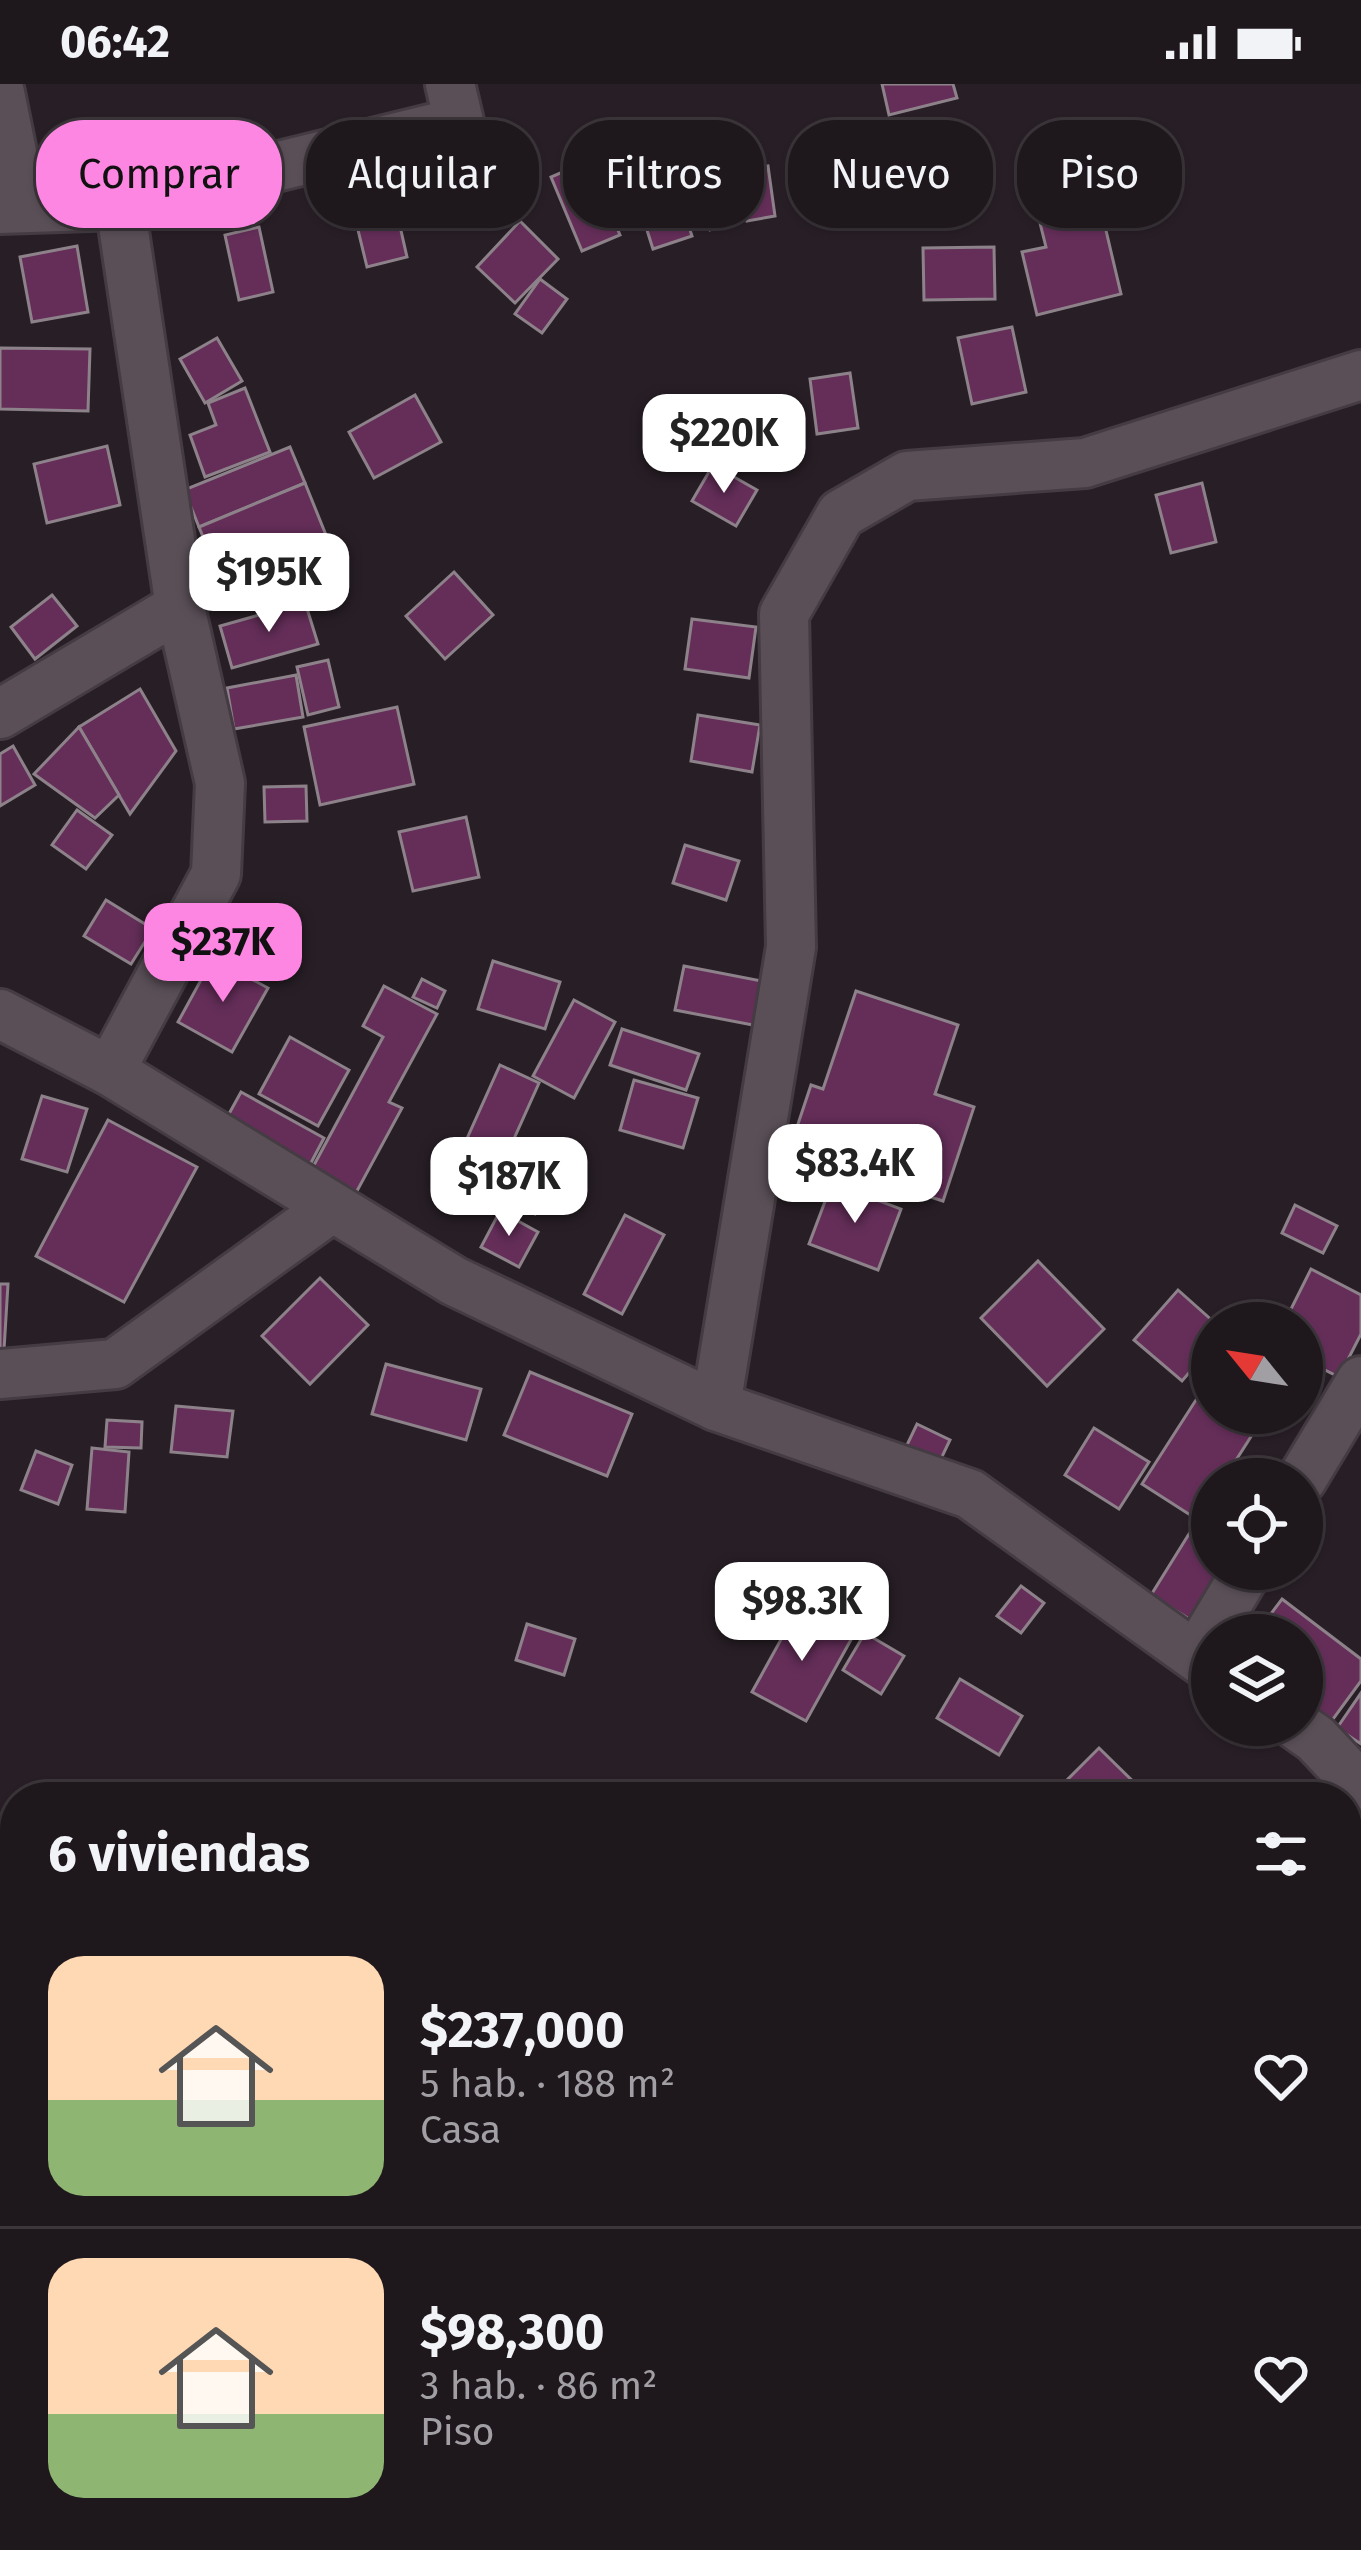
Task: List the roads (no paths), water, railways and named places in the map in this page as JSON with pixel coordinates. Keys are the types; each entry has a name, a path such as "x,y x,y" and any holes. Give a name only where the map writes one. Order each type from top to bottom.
{"street":[{"path":"282,165 459,122 450,84"},
{"path":"0,93 11,208"},
{"path":"110,1071 216,874 220,783 179,607 123,228"},
{"path":"716,1406 791,947 784,614 841,514 907,476 1085,463 1361,375"},
{"path":"0,714 179,607"},
{"path":"0,1014 110,1071 454,1280 716,1406 970,1494 1191,1653"},
{"path":"0,1374 116,1364 331,1208"},
{"path":"1315,1458 1361,1381"},
{"path":"1323,1746 1356,1782"}]}
